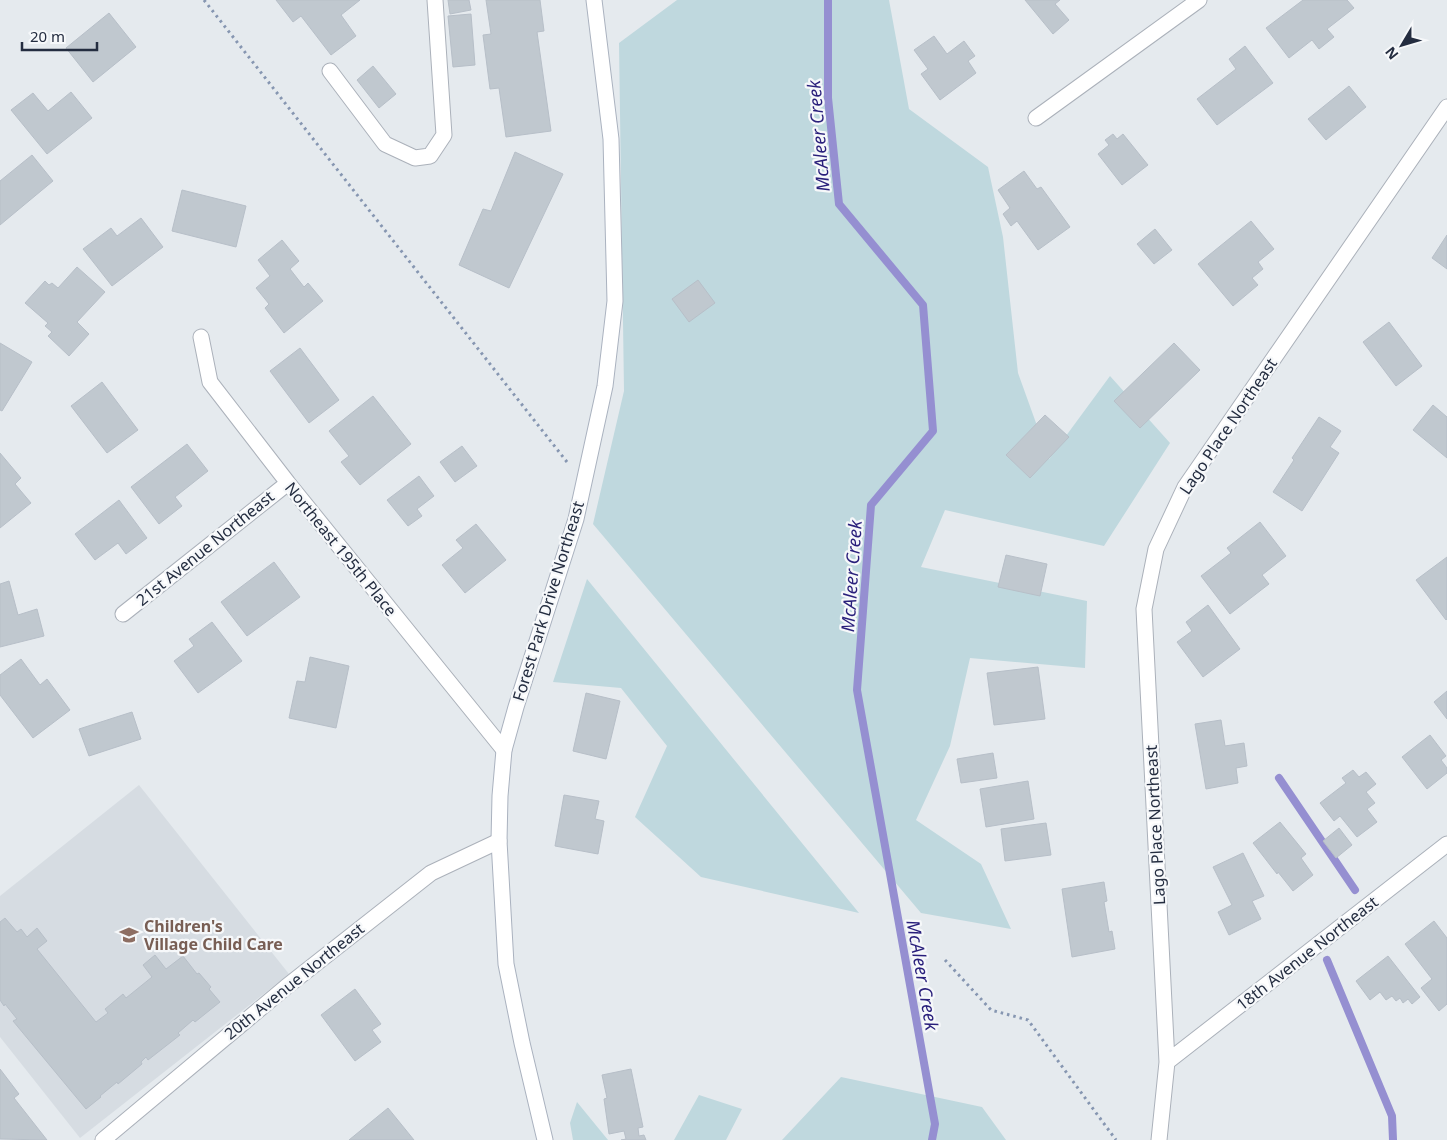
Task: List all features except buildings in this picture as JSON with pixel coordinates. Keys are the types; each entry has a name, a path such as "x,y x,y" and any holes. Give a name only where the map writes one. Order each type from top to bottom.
{"street":[{"path":"330,71 385,144 415,158 430,156 444,135 435,0"},
{"name":"Forest Park Drive Northeast","path":"545,1140 506,964 498,841 504,750 576,519 605,386 616,301 611,139 594,0"},
{"path":"1036,118 1199,0"},
{"name":"Lago Place Northeast","path":"1159,1140 1167,1062 1144,609 1156,549 1184,487 1447,107"},
{"name":"Northeast 195th Place","path":"202,337 210,382 288,483 504,750"},
{"name":"21st Avenue Northeast","path":"123,614 288,483"},
{"name":"20th Avenue Northeast","path":"103,1140 286,987 430,873 498,841"},
{"name":"18th Avenue Northeast","path":"1167,1062 1447,844"}],"path":[{"path":"204,0 583,482"},
{"path":"945,960 991,1010 1028,1020 1116,1140"}],"shaded area":[{"path":"677,0 889,0 909,109 988,167 1003,237 1018,373 1049,459 1110,376 1170,443 1104,546 945,510 921,567 1087,601 1085,668 970,658 950,746 916,820 981,864 1011,929 921,913 593,524 624,391 619,43"},
{"path":"587,579 859,913 701,877 635,817 667,746 621,688 553,682"},
{"name":"Children's Village Child Care","path":"139,785 289,974 80,1138 0,1037 0,896"},
{"path":"841,1077 982,1107 1006,1140 782,1140"},
{"path":"699,1095 742,1109 726,1140 674,1140"},
{"path":"577,1102 608,1140 573,1140 570,1123"}],"waterway":[{"name":"McAleer Creek","path":"828,0 828,98 839,204 923,305 933,431 871,505 857,690 935,1124 932,1140"},
{"path":"1279,778 1355,890"},
{"path":"1327,960 1392,1116 1393,1140"}],"place":[{"name":"Children's Village Child Care","path":"129,935"}]}
